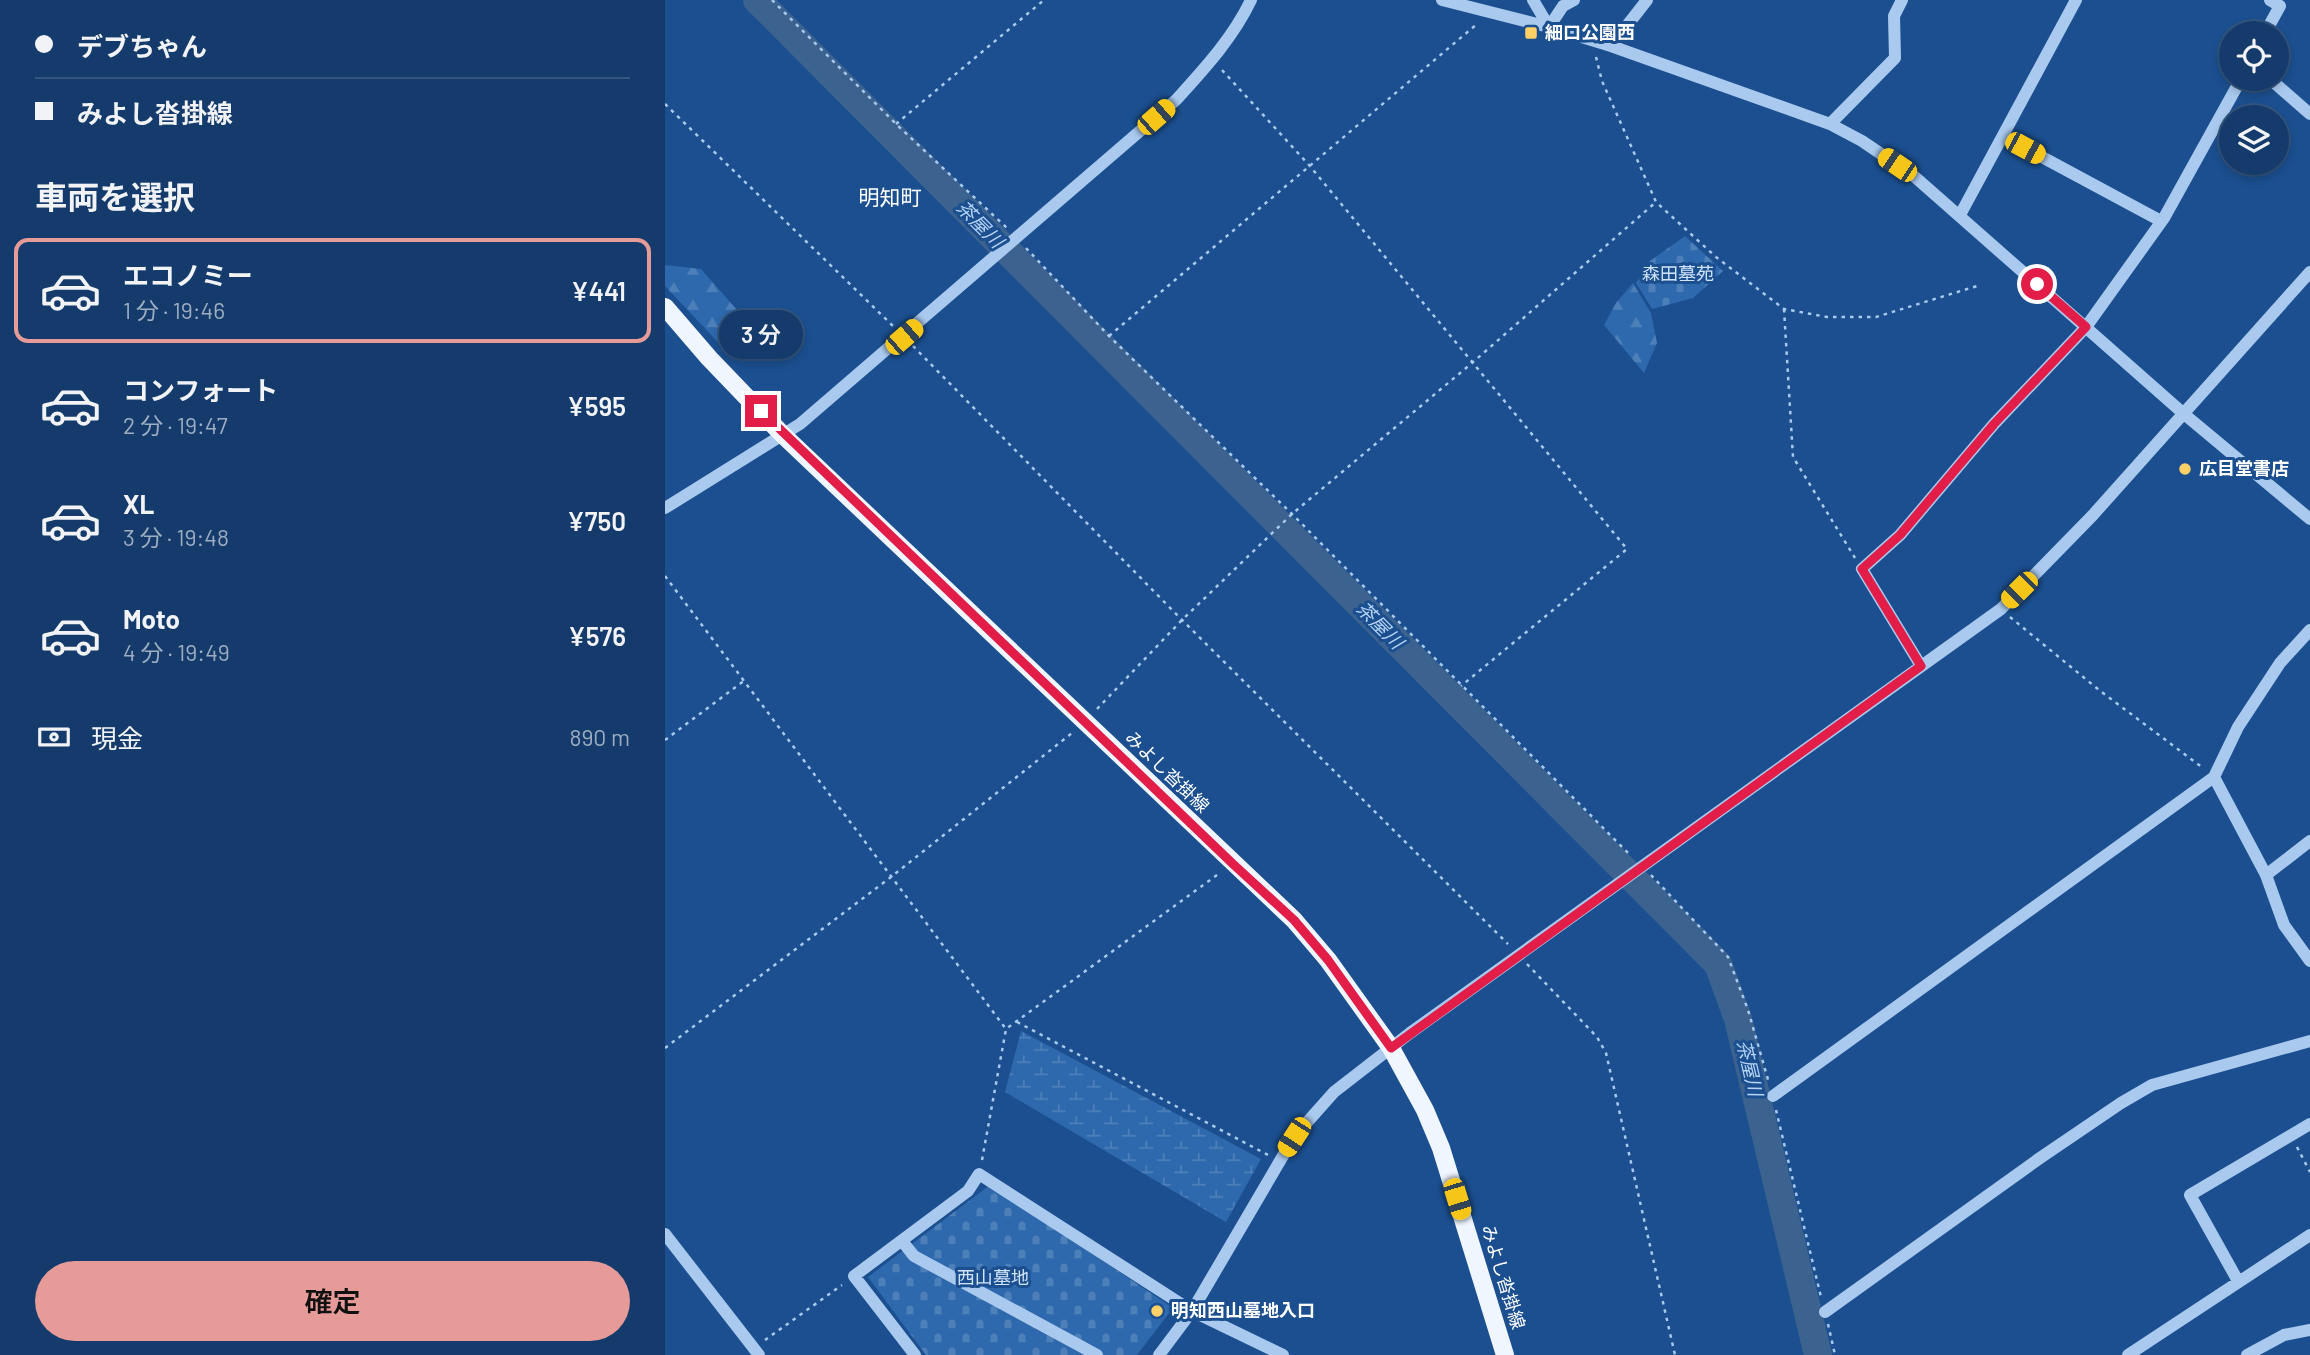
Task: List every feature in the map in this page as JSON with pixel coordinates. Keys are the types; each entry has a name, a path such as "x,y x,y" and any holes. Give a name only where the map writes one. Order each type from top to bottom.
{"main road":[{"name":"みよし沓掛線","path":"665,307 709,358 782,434 1294,920 1328,960 1391,1048 1425,1110 1441,1148 1505,1355"}],"street":[{"path":"665,508 800,424 904,337 1176,100 1213,60 1244,15 1251,0"},
{"path":"1442,0 1611,46 1830,124 1861,141 1915,177 1961,215 2184,414 2310,519"},
{"path":"1533,0 1549,27"},
{"path":"1549,27 1563,6 1574,0"},
{"path":"1611,46 1647,0"},
{"path":"1830,124 1895,58 1894,16 1902,0"},
{"path":"1961,215 2076,0"},
{"path":"2270,0 2280,6 2272,21"},
{"path":"1921,666 1862,569 1900,535 1994,424 2086,327 2161,221 2234,91"},
{"path":"2284,91 2310,114"},
{"path":"2003,136 2161,221"},
{"path":"1159,1355 1192,1311 1278,1161 1294,1137 1334,1091 2001,609 2092,516 2310,272"},
{"path":"1773,1096 2214,777 2238,727 2280,663 2310,630"},
{"path":"2214,777 2266,875 2284,925 2310,960"},
{"path":"2266,875 2310,841"},
{"path":"1825,1312 2040,1158 2152,1085 2310,1041"},
{"path":"2238,1281 2190,1195 2310,1124"},
{"path":"915,1355 854,1276 968,1191 979,1174 1192,1311 1283,1355"},
{"path":"665,1234 756,1352"},
{"path":"2128,1355 2310,1235"},
{"path":"902,1241 914,1256 1097,1355"},
{"path":"2247,1355 2284,1335 2310,1330"}],"path":[{"path":"772,0 896,124 1016,238 1109,336 1292,514 1728,957 1748,1010 1773,1096 1835,1355"},
{"path":"896,124 1044,0"},
{"path":"1109,336 1491,12"},
{"path":"1591,40 1602,81 1656,202 1716,257 1783,309 1827,317 1876,317 1977,286"},
{"path":"1213,60 1308,165 1627,549 1461,686"},
{"path":"665,104 904,337 1182,620 1519,955 1597,1037 1606,1053 1675,1355"},
{"path":"665,1048 891,877 1085,722 1182,620 1292,514 1472,363 1656,202"},
{"path":"1783,309 1793,457 1862,569"},
{"path":"665,576 1006,1029"},
{"path":"2001,609 2099,690 2214,777"},
{"path":"665,740 745,680"},
{"path":"979,1174 1006,1029 1233,864"},
{"path":"1017,1021 1278,1161"},
{"path":"2291,1135 2310,1172"},
{"path":"756,1352 854,1276"}],"green space":[{"name":"森田墓苑","path":"1685,236 1723,271 1693,298 1652,309 1636,283 1650,261"},
{"path":"665,265 701,269 768,345 730,355 665,286"},
{"path":"1633,283 1651,313 1657,343 1644,373 1604,325 1616,303"},
{"path":"1021,1031 1261,1159 1226,1222 1005,1092"},
{"name":"西山墓地","path":"990,1185 1173,1308 1137,1355 926,1355 868,1277"}],"waterway":[{"name":"茶屋川","path":"757,0 1718,964 1738,1019 1818,1355"}],"place":[{"name":"細口公園西","path":"1531,33"},
{"name":"広目堂書店","path":"2185,469"},
{"name":"明知西山墓地入口","path":"1157,1311"}],"district":[{"name":"明知町","path":"890,198"}],"route":[{"path":"761,411 1294,920 1328,960 1391,1048 1921,666 1862,569 1900,535 1994,424 2086,327 2037,284"}]}
